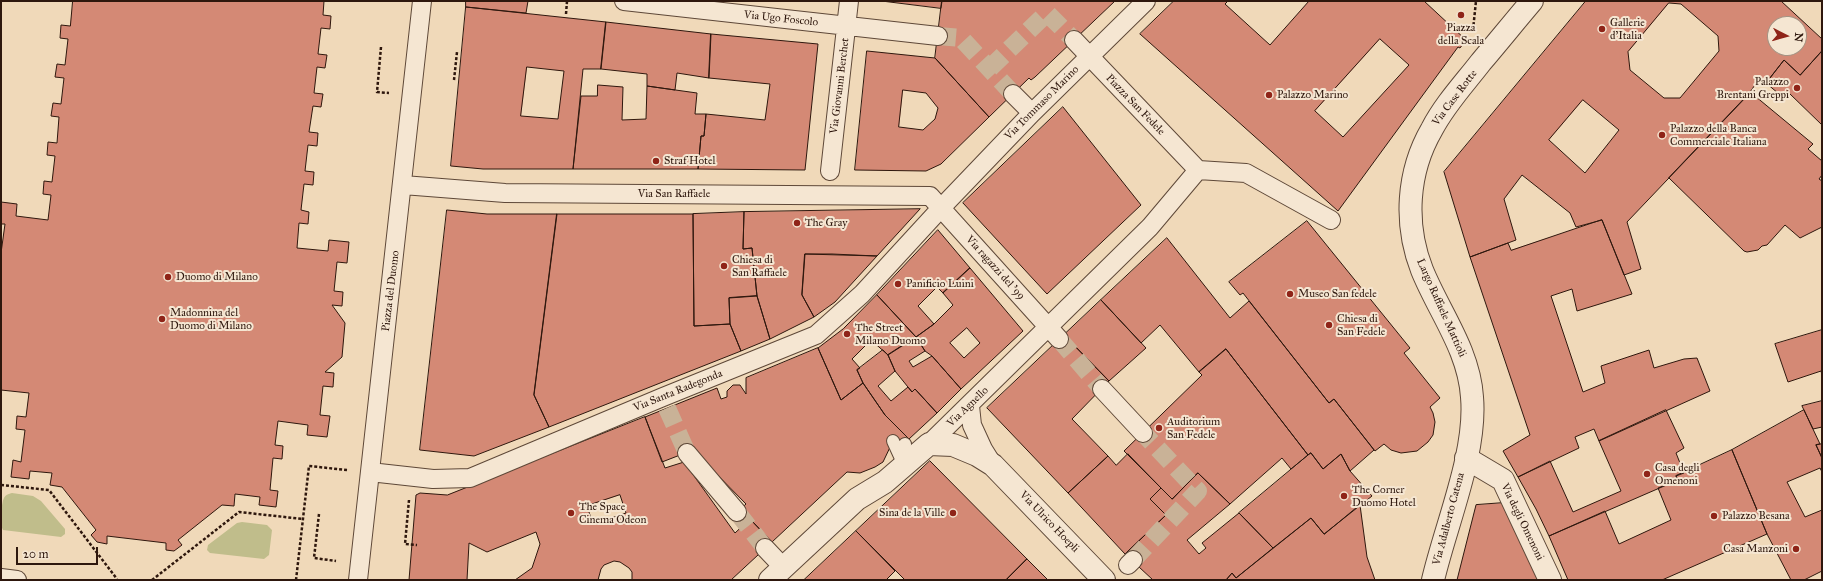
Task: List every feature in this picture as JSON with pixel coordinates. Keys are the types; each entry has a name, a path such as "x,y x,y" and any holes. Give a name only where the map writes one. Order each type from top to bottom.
{"street":[{"name":"Piazza del Duomo","path":"358,580 403,185 422,1"},
{"name":"Via Ugo Foscolo","path":"624,1 938,36"},
{"name":"Via Giovanni Berchet","path":"830,171 849,1"},
{"name":"Via Tommaso Marino","path":"941,208 1088,56 1146,1"},
{"name":"Via Case Rotte","path":"1419,159 1435,123 1451,99 1532,1"},
{"name":"Piazza San Fedele","path":"1074,40 1198,170"},
{"path":"1013,94 1032,113"},
{"name":"Largo Raffaele Mattioli","path":"1419,159 1413,177 1410,202 1414,246 1423,271 1464,356 1470,377 1472,423 1466,458"},
{"path":"1198,170 1246,173 1331,220"},
{"name":"Via Agnello","path":"777,574 857,499 885,482 1054,333 1155,222 1198,170"},
{"name":"Via San Raffaele","path":"403,185 505,193 930,196 941,208"},
{"name":"Via ragazzi del '99","path":"941,208 1054,333"},
{"name":"Via Santa Radegonda","path":"370,472 433,478 470,478 665,402 816,335 862,294 941,208"},
{"path":"1102,389 1143,433"},
{"name":"Via Ulrico Hoepli","path":"970,406 972,425 983,449 993,465 1104,580"},
{"name":"Via Ulrico Hoepli","path":"929,444 953,445 976,455 993,465"},
{"path":"687,453 737,512"},
{"name":"Via Adalberto Catena","path":"1433,580 1466,458"},
{"name":"Via degli Omenoni","path":"1466,458 1503,480 1550,580"},
{"path":"765,548 777,574"},
{"path":"1,578 17,580"}],"lane":[{"path":"899,442 904,465"}],"path":[{"path":"566,14 567,1"},
{"path":"1473,35 1476,1"},
{"path":"381,47 377,92 390,93"},
{"path":"454,80 458,52"},
{"path":"296,580 309,466 370,472"},
{"path":"1,485 48,490 118,579"},
{"path":"409,500 405,544 417,545"},
{"path":"152,580 239,512 303,519"},
{"path":"319,514 314,558 343,562"}],"shaded area":[{"path":"12,493 33,496 41,501 65,529 65,534 61,537 3,530 1,519 3,501 8,494"},
{"path":"242,522 267,525 272,530 269,555 264,559 210,553 207,550 208,545 237,523"}],"building":[{"name":"Duomo di Milano","path":"73,1 324,1 323,15 331,16 330,29 321,28 318,54 327,55 325,68 317,67 314,93 323,94 321,107 313,106 309,132 318,133 317,146 308,145 305,171 314,172 313,185 304,184 301,210 309,212 308,224 299,223 297,248 328,251 329,240 349,242 347,263 337,262 334,291 343,292 342,306 332,305 345,323 342,357 325,372 334,373 333,387 323,386 320,415 330,416 327,437 307,435 308,425 278,421 275,445 283,446 282,459 273,458 270,490 278,491 276,507 259,505 260,497 235,494 234,506 222,505 178,540 182,545 174,551 166,550 166,543 107,536 107,544 97,542 91,535 96,530 62,487 50,485 52,473 30,471 29,479 11,477 13,460 21,462 25,430 16,429 17,416 26,417 29,393 1,390 1,253 5,224 1,224 1,202 17,204 16,216 48,220 51,195 43,194 44,181 52,182 55,156 47,155 48,142 57,143 59,117 51,116 53,103 61,104 64,78 55,77 57,64 65,65 68,39 60,38 61,25 70,26"},
{"path":"466,1 528,1 526,13 466,7"},
{"path":"882,1 942,1 941,8"},
{"path":"942,1 1115,1 1035,77 1031,80 1029,78 989,117 935,58"},
{"name":"Palazzo Marino","path":"1174,1 1228,1 1225,4 1270,45 1309,1 1424,1 1466,40 1460,48 1458,47 1338,211 1140,34","holes":["1380,39 1409,65 1343,137 1315,111"]},
{"name":"Palazzo della Banca Commerciale Italiana","path":"1586,1 1781,1 1797,16 1767,16 1767,56 1807,56 1807,25 1822,39 1822,51 1800,75 1784,60 1766,83 1757,82 1748,95 1627,222 1641,269 1624,275 1602,220 1576,227 1570,213 1522,175 1504,199 1516,240 1470,257 1444,172","holes":["1669,3 1681,4 1718,36 1719,51 1680,98 1664,98 1630,70 1628,52","1583,100 1619,130 1585,173 1549,140"]},
{"path":"466,7 606,22 601,69 583,69 573,169 483,169 451,166","holes":["527,67 564,71 558,119 521,116"]},
{"path":"606,22 711,34 709,78 677,73 675,90 647,86 647,74 601,69"},
{"path":"711,34 818,44 805,170 698,169 701,136 704,136 706,114 765,120 770,84 709,78"},
{"path":"867,51 935,58 989,117 941,164 926,171 855,170","holes":["903,90 926,93 938,108 935,119 923,130 899,127"]},
{"name":"Palazzo Brentani Greppi","path":"1822,51 1822,125 1789,93 1785,99 1766,83 1784,60 1800,75"},
{"path":"598,85 623,87 622,120 646,119 647,86 697,93 695,114 706,114 704,136 701,136 698,169 573,169 581,96 597,96"},
{"path":"1748,95 1753,100 1755,96 1813,144 1808,149 1822,161 1822,175 1819,179 1822,181 1822,227 1800,238 1785,225 1767,245 1762,246 1758,250 1747,252 1744,251 1669,178"},
{"path":"1063,107 1141,205 1047,294 963,203"},
{"path":"920,209 877,256 805,254 802,295 814,317 770,339 757,296 752,248 743,249 744,212"},
{"path":"447,210 487,214 557,214 534,395 549,427 474,456 420,450"},
{"name":"Chiesa di San Raffaele","path":"744,212 743,249 752,248 757,296 729,298 730,324 694,326 693,214"},
{"path":"557,214 693,214 694,326 730,324 741,351 549,427 534,395"},
{"path":"1602,220 1632,294 1577,311 1572,289 1551,296 1583,392 1605,383 1601,366 1649,350 1654,368 1684,359 1697,358 1710,391 1599,441 1594,429 1575,437 1579,448 1518,477 1503,451 1530,435 1470,257 1508,243 1511,250"},
{"name":"Chiesa di San Fedele","path":"1307,221 1410,348 1404,353 1440,398 1430,407 1435,422 1433,435 1428,442 1417,451 1401,453 1391,450 1384,444 1375,451 1334,399 1329,403 1243,293 1240,295 1229,282"},
{"path":"938,230 970,268 943,293 937,287 918,306 934,324 916,337 877,295"},
{"path":"1167,238 1230,318 1249,301 1329,403 1334,399 1374,450 1350,471 1341,454 1323,469 1311,453 1308,455 1226,349 1199,372 1160,325 1141,343 1101,300"},
{"path":"805,254 877,256 835,302 814,317 802,295"},
{"path":"970,268 1023,331 961,389 932,356 925,351 916,337 934,324 953,305 943,293","holes":["967,328 980,343 964,358 950,343"]},
{"path":"877,295 916,337 888,355 871,340 852,359 860,368 857,370 863,383 841,400 818,348 843,329"},
{"path":"757,296 770,339 741,351 730,324 729,298"},
{"path":"1101,300 1146,348 1109,381 1064,335"},
{"path":"1822,330 1822,375 1821,371 1788,382 1775,344"},
{"path":"1064,335 1109,381 1072,419 1108,456 1068,493 987,408"},
{"path":"916,337 925,351 909,361 913,367 932,356 961,389 937,413 915,389 912,392 895,371 888,355"},
{"path":"818,348 841,400 863,383 885,415 909,439 900,448 893,441 883,462 875,467 860,473 847,472 772,542 750,519 742,527 732,517 746,504 693,450 662,462 645,417 717,388 721,399 727,397 727,391 733,385 740,385 746,394 746,378"},
{"path":"1226,349 1308,455 1291,469 1282,458 1230,504 1198,473 1172,499 1124,451 1202,375 1199,372"},
{"path":"883,350 888,355 895,371 878,386 891,401 908,387 912,392 915,389 937,413 909,439 885,415 863,383 857,370"},
{"path":"1822,401 1822,427 1813,429 1802,406"},
{"name":"Casa degli Omenoni","path":"1666,410 1684,448 1676,453 1684,473 1676,476 1678,480 1549,536 1518,477 1550,461 1573,512 1621,491 1599,441"},
{"path":"1804,410 1820,444 1816,445 1822,458 1822,472 1820,468 1787,482 1805,517 1822,510 1822,571 1804,580 1791,580 1767,534 1732,450"},
{"path":"645,417 665,468 684,462 735,533 750,519 772,542 731,580 632,580 632,572 629,568 620,562 614,561 604,565 601,569 598,580 515,580 532,568 540,544 536,532 487,552 469,543 467,580 409,580 416,495 420,493 447,495","holes":["620,495 626,513 593,524 587,506"]},
{"path":"1822,444 1822,458 1816,445"},
{"name":"Palazzo Besana","path":"1732,450 1767,534 1662,580 1568,580 1549,536 1605,511 1619,544 1671,520 1658,488 1678,480 1676,476"},
{"path":"1311,453 1323,469 1341,454 1350,471 1372,496 1324,534 1311,518 1273,548 1239,513"},
{"path":"1128,454 1161,488 1150,499 1166,515 1125,554 1068,493 1108,456 1116,465"},
{"path":"930,461 1027,559 1006,580 905,580 856,531"},
{"path":"1198,473 1230,504 1187,540 1199,554 1206,548 1202,543 1239,513 1273,548 1236,578 1232,573 1226,580 1153,580 1125,554 1166,515 1150,499 1161,488 1172,499"},
{"path":"1503,503 1538,580 1457,580 1476,505"},
{"path":"1360,505 1367,557 1375,580 1226,580 1232,573 1236,578 1311,518 1324,534"},
{"path":"856,531 895,571 886,580 804,580"},
{"path":"1027,559 1048,580 1006,580"}],"tunnel":[{"path":"990,68 1047,13 1074,40"},
{"path":"938,36 961,38 1013,94"},
{"path":"1059,339 1102,389"},
{"path":"667,408 687,453"},
{"path":"1133,560 1198,491 1143,433"},
{"path":"737,512 765,548"}],"place":[{"name":"Piazza della Scala","path":"1461,15"},
{"name":"Gallerie d'Italia","path":"1602,29"},
{"name":"Palazzo Brentani Greppi","path":"1797,88"},
{"name":"Palazzo Marino","path":"1269,95"},
{"name":"Palazzo della Banca Commerciale Italiana","path":"1662,135"},
{"name":"Straf Hotel","path":"656,161"},
{"name":"The Gray","path":"797,223"},
{"name":"Chiesa di San Raffaele","path":"724,266"},
{"name":"Duomo di Milano","path":"168,277"},
{"name":"Panificio Luini","path":"898,284"},
{"name":"Museo San fedele","path":"1290,294"},
{"name":"Madonnina del Duomo di Milano","path":"162,319"},
{"name":"Chiesa di San Fedele","path":"1329,325"},
{"name":"The Street Milano Duomo","path":"847,334"},
{"name":"Auditorium San Fedele","path":"1159,428"},
{"name":"Casa degli Omenoni","path":"1647,474"},
{"name":"The Corner Duomo Hotel","path":"1344,496"},
{"name":"The Space Cinema Odeon","path":"571,513"},
{"name":"Sina de la Ville","path":"953,513"},
{"name":"Palazzo Besana","path":"1714,516"},
{"name":"Casa Manzoni","path":"1796,549"}]}
